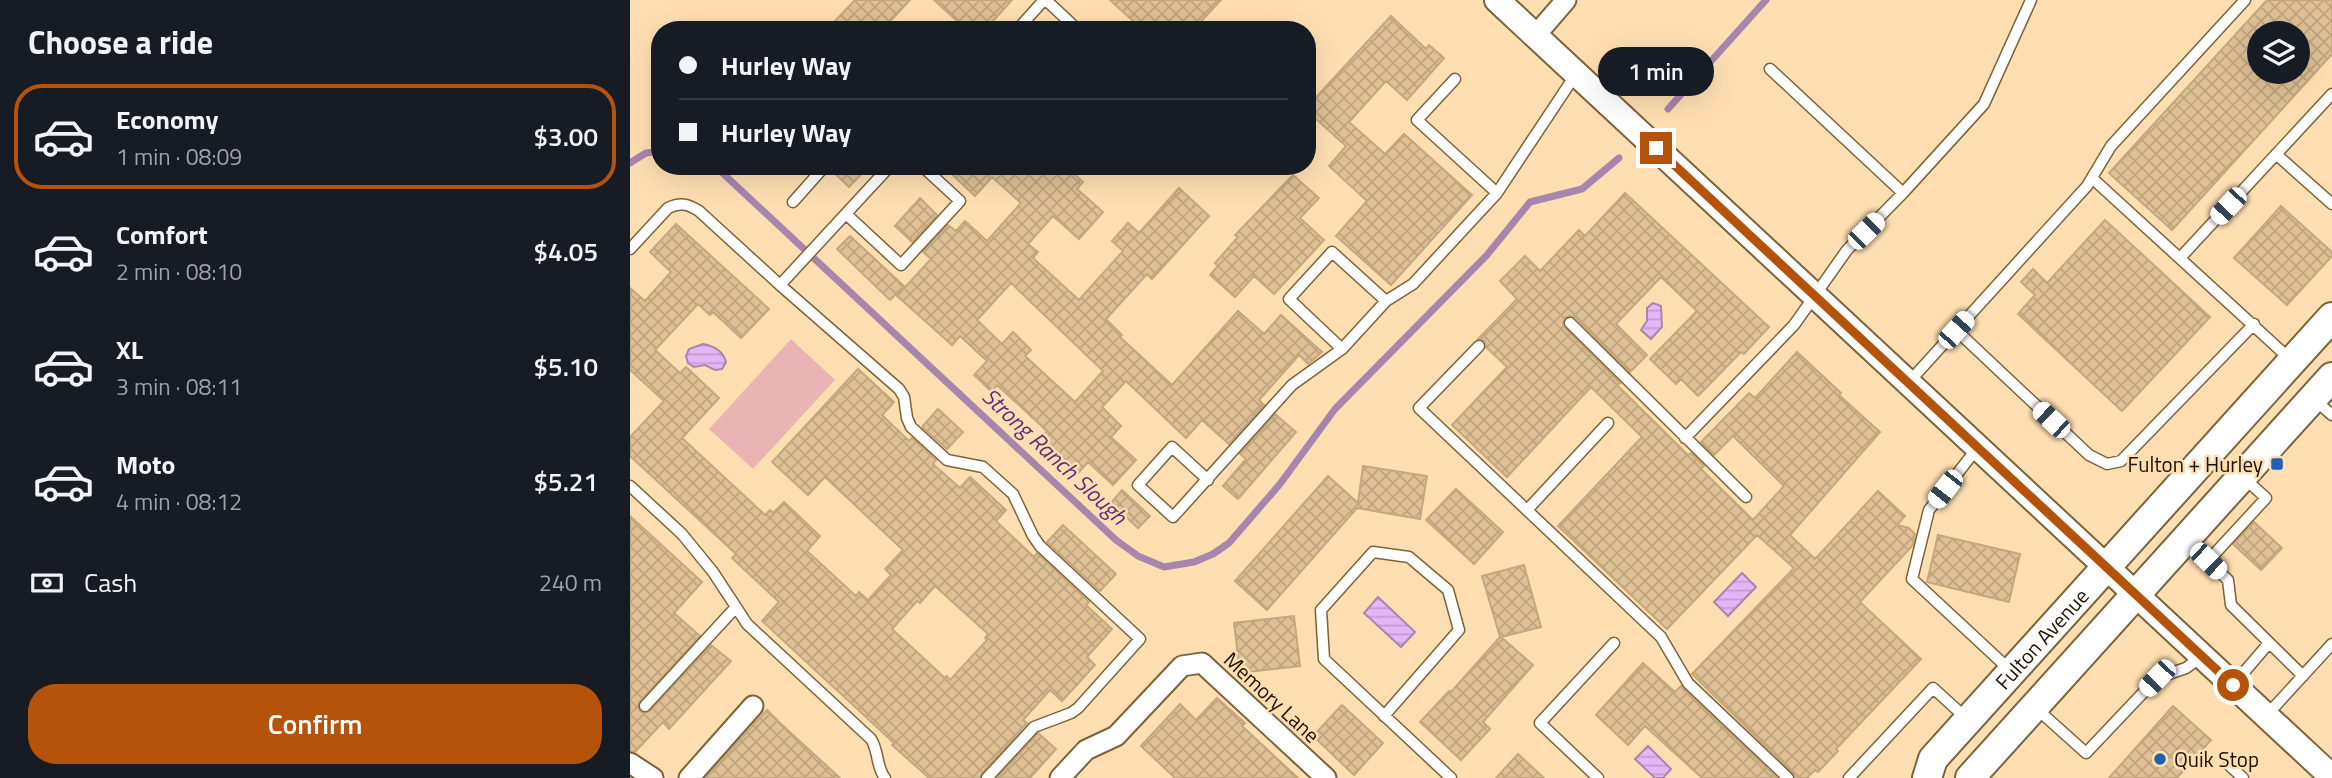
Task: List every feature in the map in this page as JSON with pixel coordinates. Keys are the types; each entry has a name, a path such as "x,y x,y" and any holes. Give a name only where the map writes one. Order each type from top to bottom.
{"main road":[{"name":"Fulton Avenue","path":"1927,778 1933,759 2332,317"},
{"name":"Fulton Avenue","path":"1970,778 2242,477 2322,407 2332,377"}],"street":[{"path":"1497,0 2332,777"},
{"path":"1535,36 1566,0"},
{"name":"Memory Lane","path":"1060,778 1086,750 1116,736 1182,666 1202,663 1326,778"},
{"path":"689,778 753,706"},
{"path":"630,764 653,778"}],"lane":[{"path":"1025,21 1045,0 1068,21"},
{"path":"1685,438 1794,325 1847,250 1984,104 2031,0"},
{"path":"1908,382 2092,178 2111,146 2245,0"},
{"path":"1770,69 1903,193"},
{"path":"1208,480 1172,447 1138,485 1173,517 1208,480 1292,386 1342,349 1386,301 1413,284 1497,193 1576,74"},
{"path":"1455,79 1417,120 1497,193"},
{"path":"2180,258 2332,94"},
{"path":"2276,154 2332,204"},
{"path":"793,202 817,175"},
{"path":"780,285 882,175"},
{"path":"846,214 901,264 960,201 932,175"},
{"path":"2092,178 2291,360"},
{"path":"630,249 663,213 674,205 686,205 699,211 899,388 904,397 908,423 947,460 983,467 1013,494 1040,546 1140,639 1079,708 1034,727 987,778"},
{"path":"1342,349 1289,299 1332,252 1386,301"},
{"path":"1570,323 1746,497"},
{"path":"1956,330 2090,455 2106,464 2121,461 2254,324"},
{"path":"1479,346 1419,408 1661,637 1688,683 1788,778"},
{"path":"1527,510 1608,423"},
{"path":"1978,447 1929,510 1912,579 2012,672"},
{"path":"2208,561 2266,498 2242,477"},
{"path":"630,486 682,534 713,572 747,624 871,739 876,747 881,773 886,778"},
{"path":"2186,539 2228,580 2231,605 2303,676"},
{"path":"1384,716 1459,631 1448,590 1409,557 1373,552 1321,610 1324,659 1384,716 1451,778"},
{"path":"645,706 736,607"},
{"path":"1598,778 1540,723 1614,643"},
{"path":"2233,685 2269,643"},
{"path":"2266,716 2332,644"},
{"path":"2034,707 2086,753 2157,678 2186,668 2202,656"},
{"path":"1849,778 1933,688 1969,721"},
{"path":"2229,765 2244,778"}],"shaded area":[{"path":"1653,303 1661,306 1662,327 1651,339 1641,330 1647,321 1647,308"},
{"path":"791,339 835,380 753,469 709,429"},
{"path":"703,344 723,355 726,362 722,369 715,370 705,365 694,367 688,363 686,356 689,349"},
{"path":"1742,573 1756,587 1728,616 1714,602"},
{"path":"1378,597 1415,632 1401,647 1364,613"},
{"path":"1648,746 1671,769 1663,778 1655,778 1635,759"}],"building":[{"path":"855,0 910,0 890,21 835,21"},
{"path":"934,0 1012,0 993,21 957,21"},
{"path":"1110,0 1221,0 1201,21 1133,21"},
{"path":"2267,0 2332,0 2332,54 2310,78 2310,21 2248,21"},
{"path":"1391,16 1426,49 1429,45 1444,58 1407,100 1386,81 1349,122 1385,154 1404,134 1472,195 1391,285 1336,236 1367,201 1329,166 1346,146 1316,119 1316,97"},
{"path":"2247,22 2247,84 2305,84 2172,230 2109,173"},
{"path":"836,175 860,175 849,187"},
{"path":"953,175 1076,175 1083,182 1077,189 1103,212 1079,239 1053,216 1028,244 1038,252 1033,258 1079,300 1123,251 1112,241 1128,223 1139,233 1179,188 1209,216 1152,279 1147,274 1106,319 1122,335 1120,337 1172,385 1238,311 1264,334 1281,315 1322,352 1308,364 1299,355 1259,400 1264,405 1229,444 1202,420 1186,438 1126,381 1102,407 1121,426 1111,437 1136,460 1113,485 1088,462 1079,472 1041,437 1047,431 997,385 992,392 974,375 987,361 960,336 952,345 897,296 931,259 923,252 948,225 956,231 965,221 987,241 1021,203 992,177 975,196","holes":["1011,283 1103,371 1075,402 1025,356 1031,350 1013,332 1002,344 977,320"]},
{"path":"1293,175 1319,198 1300,218 1324,240 1274,294 1254,276 1235,297 1210,275 1218,266 1215,263 1238,237 1235,235"},
{"path":"1625,193 1769,327 1698,396 1681,379 1676,384 1650,359 1697,311 1661,277 1616,324 1647,355 1630,372 1575,317 1564,318 1565,328 1620,383 1617,385 1688,455 1691,453 1704,466 1701,469 1753,520 1784,486 1733,436 1714,455 1701,442 1749,393 1755,398 1797,352 1880,432 1790,535 1815,559 1878,491 1905,516 1897,525 1909,528 1915,534 1913,545 1860,602 1921,659 1836,749 1838,751 1818,772 1815,770 1807,778 1795,778 1692,674 1794,568 1757,535 1667,629 1558,526 1642,437 1591,387 1507,477 1452,425 1507,367 1486,347 1485,341 1478,339 1517,299 1500,281 1525,256 1540,271 1579,230 1585,236"},
{"path":"920,198 937,215 912,242 895,226"},
{"path":"2281,206 2332,252 2332,256 2287,305 2234,258"},
{"path":"2105,220 2210,317 2122,411 2018,314 2035,295 2021,282 2033,269 2047,283"},
{"path":"676,224 769,309 741,338 713,312 710,315 698,304 655,350 680,373 686,367 719,398 682,438 765,515 770,510 773,513 784,502 820,536 807,551 856,596 859,592 868,600 891,575 885,569 903,550 825,477 808,495 772,462 858,369 894,402 882,415 909,441 912,438 936,460 933,464 960,488 970,477 1006,510 996,521 1034,557 1037,553 1089,602 1086,605 1112,629 1087,657 1095,665 1062,701 1050,690 1023,720 1027,723 980,778 929,778 892,745 894,743 762,621 779,602 732,558 736,554 630,456 630,437 664,401 630,370 630,288 645,301 671,272 650,252","holes":["935,586 988,634 985,638 987,640 950,680 892,629 917,601 920,603"]},
{"path":"850,236 904,286 890,300 837,249"},
{"path":"938,409 963,432 947,449 922,427"},
{"path":"1275,414 1296,432 1238,499 1223,486 1246,459 1240,454"},
{"path":"1363,466 1427,476 1420,519 1357,508 1267,610 1235,581 1328,476 1358,503"},
{"path":"1456,489 1503,532 1474,564 1426,520"},
{"path":"1122,490 1150,516 1138,528 1111,503"},
{"path":"630,516 702,582 674,613 700,636 640,701 640,711 650,711 711,645 731,661 669,729 663,722 635,752 630,751"},
{"path":"2254,522 2282,548 2261,570 2233,544"},
{"path":"1063,525 1116,574 1100,591 1047,542"},
{"path":"1938,535 2020,554 2009,602 1927,582"},
{"path":"1524,565 1541,627 1501,637 1533,665 1483,722 1490,729 1461,760 1420,722 1500,637 1482,576"},
{"path":"1294,616 1300,666 1240,673 1234,623"},
{"path":"1643,663 1675,692 1681,686 1777,778 1702,778 1645,726 1628,745 1596,715"},
{"path":"1217,698 1245,723 1242,726 1298,778 1175,778 1141,746 1180,704 1196,720"},
{"path":"1342,705 1383,743 1354,775 1313,736"},
{"name":"Quik Stop","path":"2173,706 2211,740 2177,778 2109,778"},
{"path":"767,710 780,723 840,778 705,778"},
{"path":"1038,733 1056,749 1030,778 997,778"},
{"path":"1518,754 1544,778 1496,778"}],"waterway":[{"name":"Strong Ranch Slough","path":"1668,109 1766,0"},
{"name":"Strong Ranch Slough","path":"630,163 651,152"},
{"name":"Strong Ranch Slough","path":"725,175 1116,540 1138,556 1164,567 1194,562 1229,543 1280,484 1335,409 1487,255 1530,202 1582,189 1619,158"}],"place":[{"name":"Fulton + Hurley","path":"2277,464"},
{"name":"Quik Stop","path":"2160,759"}],"route":[{"path":"1656,148 2233,685"}]}
